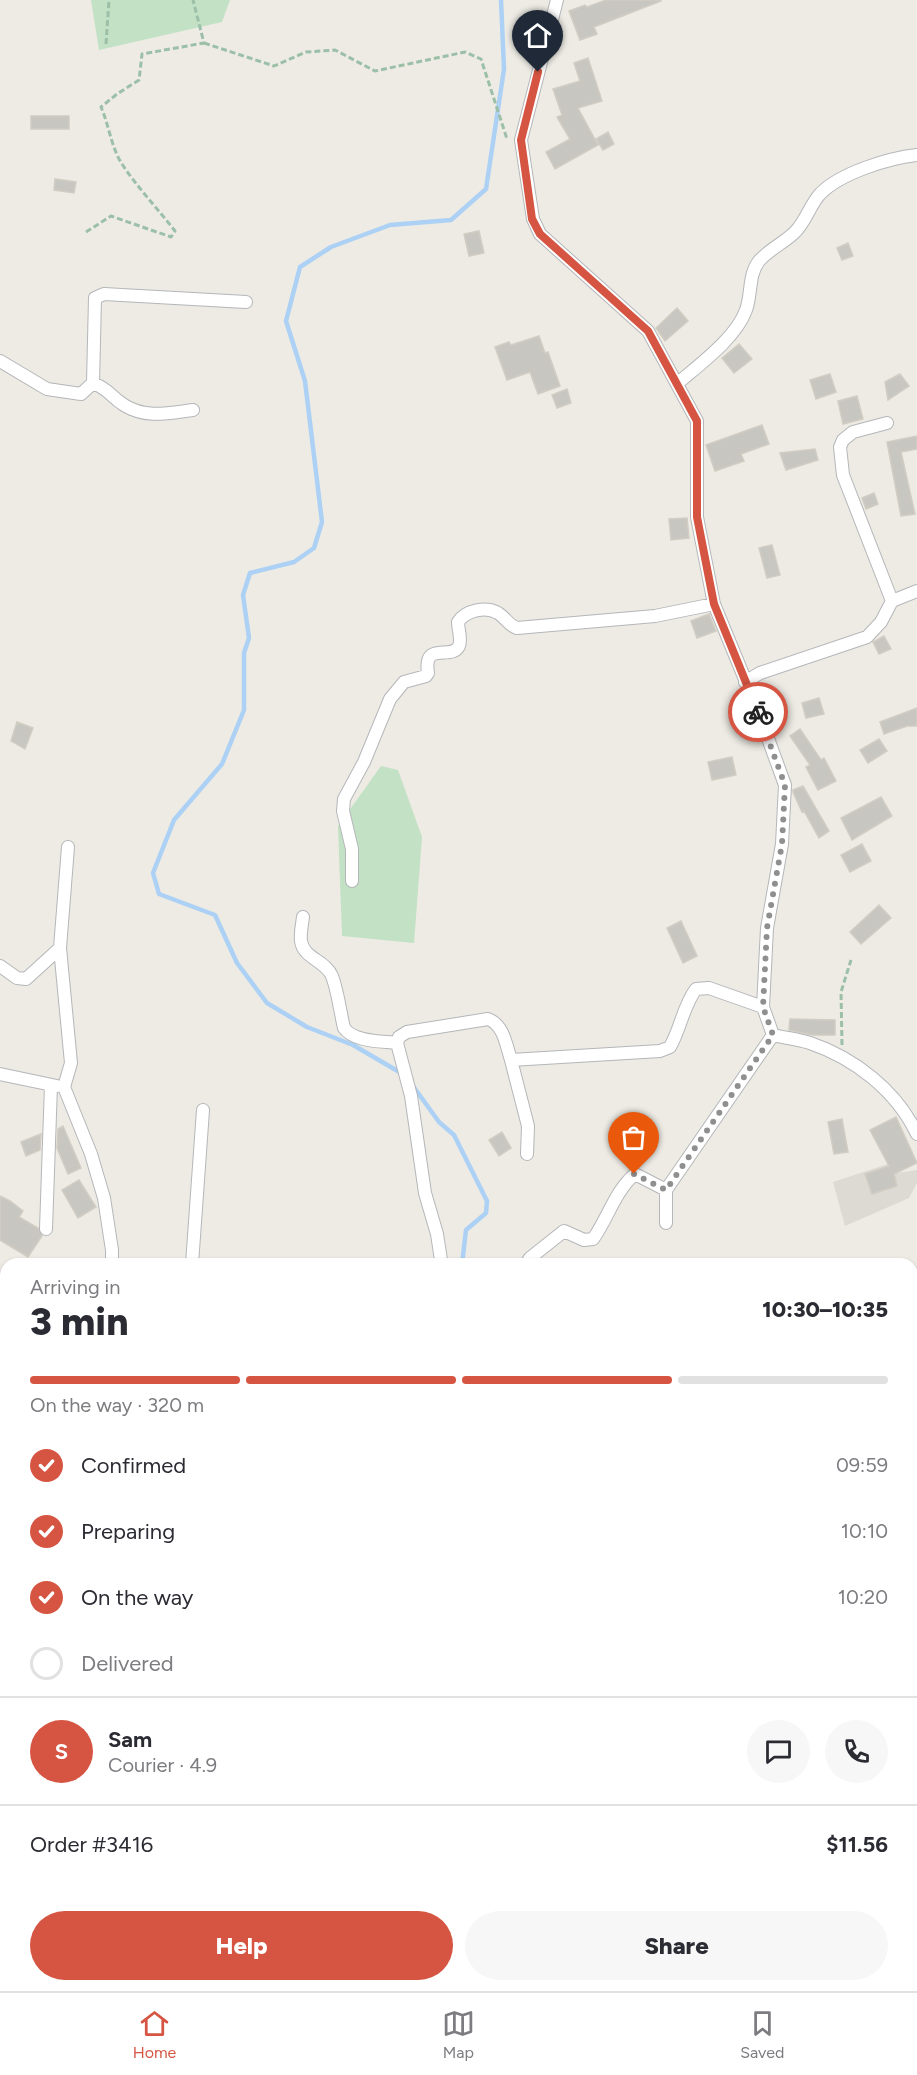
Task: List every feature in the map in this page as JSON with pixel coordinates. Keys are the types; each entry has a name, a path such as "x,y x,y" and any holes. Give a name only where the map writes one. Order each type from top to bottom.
{"street":[{"path":"557,0 521,140 532,219 540,234 648,331 697,421 697,517 714,604 758,711 785,785 782,844 767,928 763,1007 773,1035"},
{"path":"678,383 724,343 746,310 752,274 760,260 795,232 805,220 819,195 831,186 867,168 904,156 917,155"},
{"path":"0,361 47,389 81,394 93,383 95,298 104,294 246,302"},
{"path":"93,383 107,389 122,403 142,414 194,410"},
{"path":"887,423 853,432 843,440 840,447 843,475 892,601"},
{"path":"745,682 760,673 867,637 881,622 892,601 917,591"},
{"path":"352,881 352,849 343,811 348,788 363,762 390,699 404,682 426,676 428,660 431,656 435,653 455,651 459,647 458,622 462,617 469,612 479,610 496,612 510,626 517,628 655,616 714,604"},
{"path":"68,847 60,948 71,1063 64,1088 92,1154 104,1198 112,1258"},
{"path":"303,917 301,942 303,949 323,965 332,976 344,1028 355,1036 397,1043"},
{"path":"0,966 17,978 26,979 60,948"},
{"path":"511,1060 660,1050 670,1047 688,999 696,989 709,988 763,1007"},
{"path":"441,1258 437,1234 425,1193 411,1096 397,1043 399,1037 407,1032 488,1019 496,1022 511,1060 528,1126 527,1154"},
{"path":"773,1035 807,1042 841,1056 880,1084 912,1122 917,1134"},
{"path":"666,1223 666,1190 773,1035"},
{"path":"0,1074 64,1088"},
{"path":"46,1228 51,1085"},
{"path":"192,1258 203,1110"},
{"path":"530,1258 564,1231 584,1240 593,1239 610,1208 634,1174 666,1190"}],"path":[{"path":"106,44 109,0"},
{"path":"193,0 204,43"},
{"path":"86,232 111,216 171,237 175,231 121,163 106,126 102,107 139,80 142,54 204,43 274,66 306,52 336,50 375,71 465,52 481,59 508,143"},
{"path":"841,1056 841,992 851,960"}],"shaded area":[{"path":"891,1163 896,1173 917,1170 917,1183 909,1198 845,1226 833,1182"}],"green space":[{"path":"91,0 230,0 222,22 99,50"},
{"path":"381,766 398,770 422,837 414,943 342,936 338,826"}],"building":[{"path":"606,0 661,1 594,27 597,34 580,40 569,11"},
{"path":"588,58 602,101 578,108 598,145 555,169 546,152 570,139 557,117 562,115 553,89 580,81 574,63"},
{"path":"31,116 69,116 69,129 31,129"},
{"path":"608,132 614,144 603,150 596,139"},
{"path":"55,179 76,182 74,193 54,190"},
{"path":"479,231 484,253 469,256 464,234"},
{"path":"848,243 853,256 842,260 837,248"},
{"path":"677,308 688,321 665,341 656,328"},
{"path":"539,336 545,353 548,352 560,386 538,394 530,372 507,380 495,347 509,342 511,345"},
{"path":"739,344 752,359 734,373 722,358"},
{"path":"830,374 836,392 816,399 810,380"},
{"path":"900,374 909,386 888,400 885,382"},
{"path":"567,389 571,403 557,408 552,395"},
{"path":"857,396 863,419 843,424 838,401"},
{"path":"762,425 769,444 741,454 744,461 715,471 706,445"},
{"path":"917,436 917,449 901,452 915,514 901,516 887,442"},
{"path":"815,449 818,460 786,470 780,453"},
{"path":"874,493 878,504 866,509 862,498"},
{"path":"687,518 689,538 671,540 669,519"},
{"path":"772,545 780,575 767,578 759,548"},
{"path":"709,614 716,631 697,638 691,621"},
{"path":"884,636 891,649 879,654 873,642"},
{"path":"819,698 824,714 806,718 802,703"},
{"path":"917,708 917,726 907,726 884,734 880,722"},
{"path":"17,722 33,728 25,749 11,741"},
{"path":"800,729 821,760 824,758 836,781 818,790 806,767 810,765 790,736"},
{"path":"879,739 887,751 868,763 860,750"},
{"path":"732,757 736,775 712,780 708,762"},
{"path":"803,786 829,831 819,838 804,811 802,812 793,792"},
{"path":"881,797 892,816 852,840 841,818"},
{"path":"862,844 871,861 850,872 841,855"},
{"path":"879,905 891,918 861,944 850,932"},
{"path":"681,921 697,956 683,963 667,928"},
{"path":"790,1019 835,1020 835,1035 812,1035 789,1030"},
{"path":"896,1117 917,1163 894,1174 897,1186 872,1194 865,1174 889,1166 870,1130"},
{"path":"842,1119 848,1152 834,1154 828,1122"},
{"path":"63,1126 81,1168 68,1174 57,1148 58,1129"},
{"path":"502,1132 511,1148 499,1156 489,1140"},
{"path":"41,1134 40,1150 26,1156 21,1142"},
{"path":"79,1180 96,1207 78,1218 62,1190"},
{"path":"0,1196 23,1211 19,1217 38,1228 42,1236 28,1257 0,1240"}],"waterway":[{"path":"401,1073 353,1045 307,1027 267,1003 237,963 215,915 159,894 153,873 174,820 222,764 244,710 244,653 249,638 243,595 250,573 294,562 314,548 322,522 305,381 286,321 300,267 331,247 390,225 451,220 486,189 504,69 501,0"},
{"path":"413,1086 439,1122 454,1135 487,1201 486,1213 466,1230 463,1258"}],"way so far":[{"path":"634,1174 666,1190 773,1035 763,1007 767,928 782,844 785,785 758,712"}],"route":[{"path":"538,72 521,140 532,219 540,234 648,331 697,421 697,517 714,604 758,712"}]}
